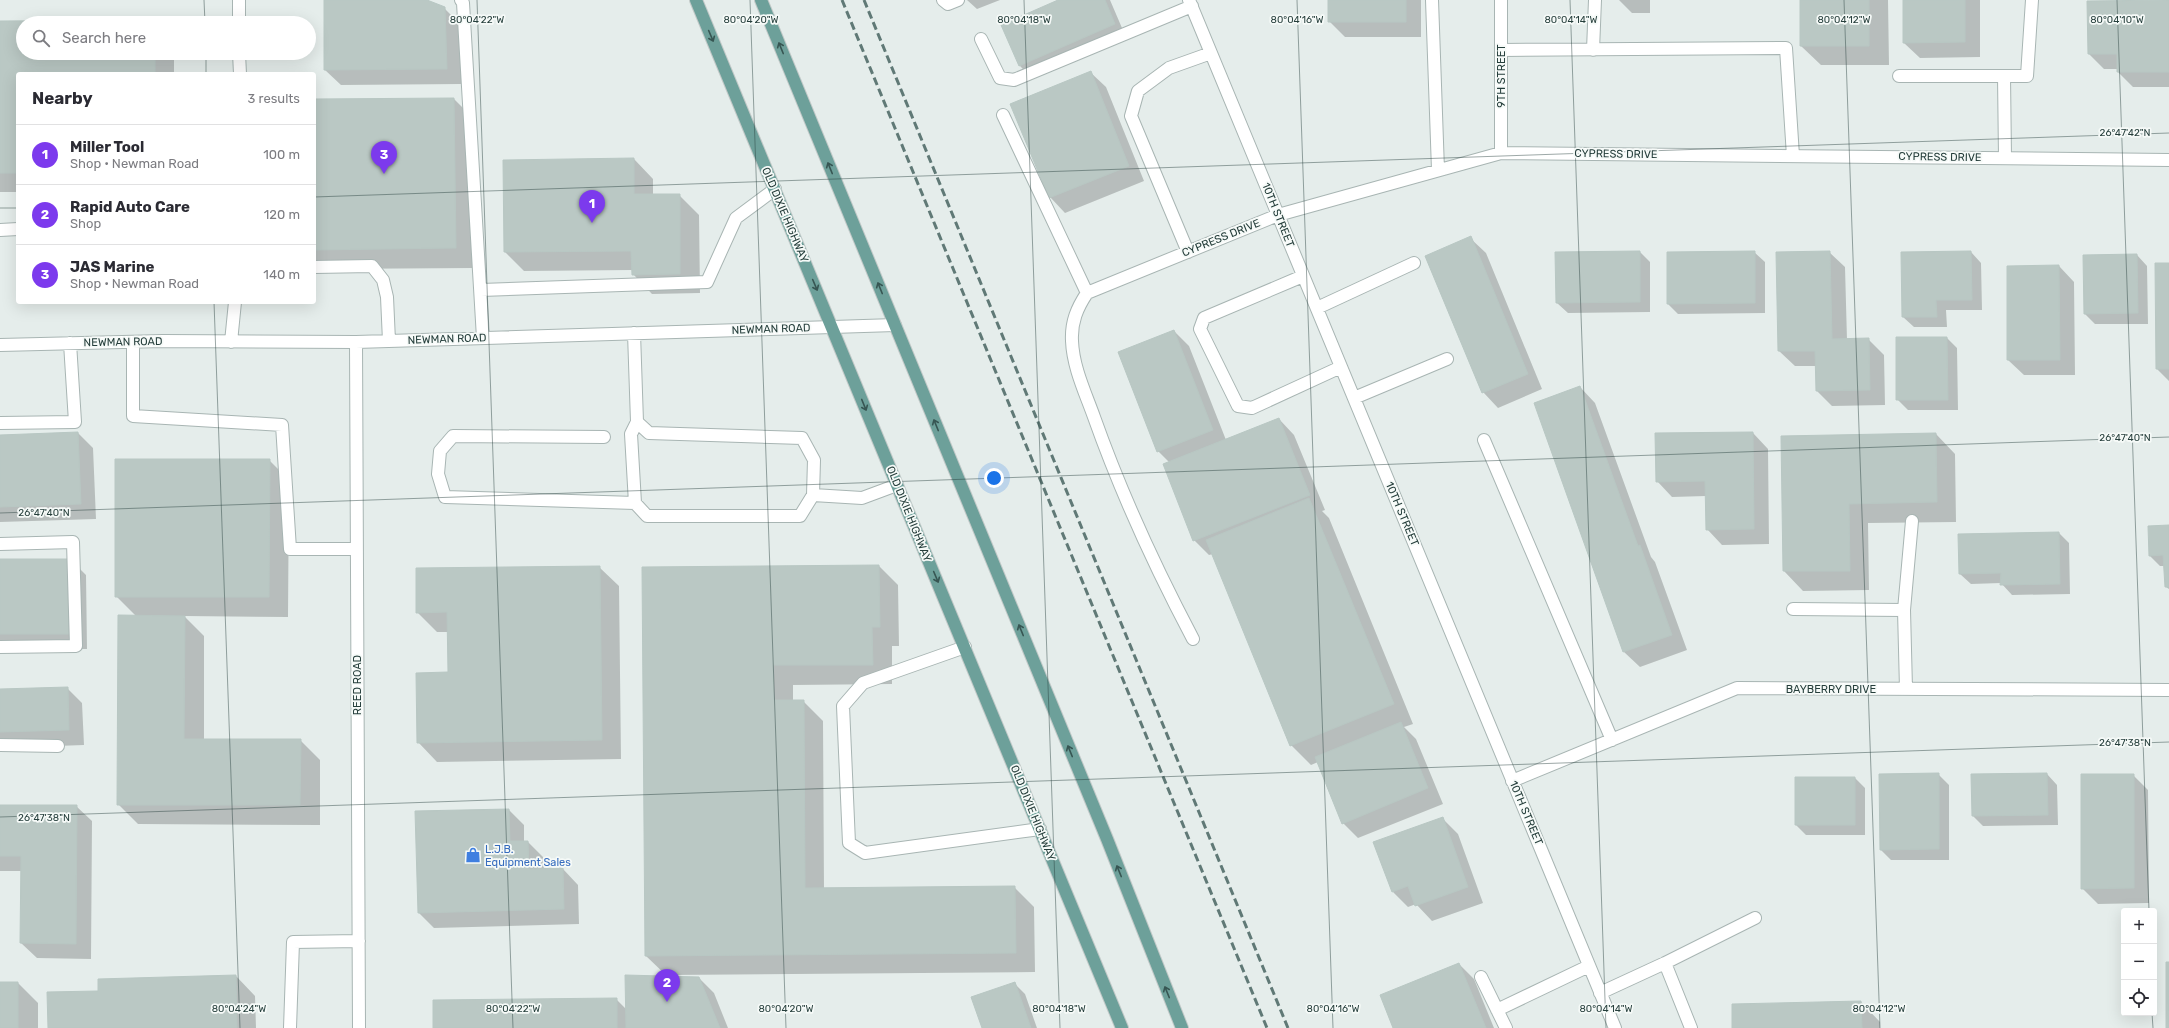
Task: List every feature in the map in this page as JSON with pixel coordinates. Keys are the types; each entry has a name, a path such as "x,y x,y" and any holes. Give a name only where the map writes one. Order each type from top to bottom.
{"main road":[{"name":"OLD DIXIE HIGHWAY","path":"696,0 1122,1028"},
{"path":"761,0 1106,838 1182,1028"}],"street":[{"path":"239,0 239,16"},
{"path":"461,0 463,3 483,338"},
{"path":"943,0 948,4 958,0"},
{"path":"1432,0 1438,170"},
{"name":"9TH STREET","path":"1501,0 1501,153"},
{"path":"1593,50 1595,0"},
{"path":"1899,76 2027,76 2032,0"},
{"path":"981,39 1000,78 1014,80 1190,3"},
{"name":"10TH STREET","path":"1190,3 1615,1028"},
{"path":"1501,50 1786,48 1793,156"},
{"path":"1188,252 1132,116 1138,91 1169,68 1211,52"},
{"path":"239,60 240,72"},
{"path":"2004,76 2005,158"},
{"path":"1002,115 1088,293 1078,307 1073,324 1072,341 1075,365 1115,476 1192,639"},
{"name":"CYPRESS DRIVE","path":"1088,293 1278,215 1501,153 2169,160"},
{"path":"481,290 707,282 736,218 775,190"},
{"path":"0,230 16,229"},
{"path":"1317,308 1414,263"},
{"path":"316,267 372,266 383,280 388,297 388,341"},
{"path":"1303,276 1204,318 1200,329 1238,406 1252,408 1341,367"},
{"path":"231,342 235,304"},
{"name":"NEWMAN ROAD","path":"0,345 133,342 356,342 895,324"},
{"path":"634,333 637,422 631,434 635,503 647,516 800,516 813,495 814,460 802,438 649,433 637,422"},
{"path":"133,342 133,416 282,425 290,548 356,550"},
{"name":"REED ROAD","path":"356,342 359,1028"},
{"path":"0,423 76,422 70,344"},
{"path":"1354,398 1447,359"},
{"path":"604,437 453,436 440,451 438,474 445,497 635,503"},
{"path":"1484,440 1612,740"},
{"path":"813,495 862,498 897,485"},
{"path":"1906,689 1904,610 1912,522"},
{"path":"0,544 73,542 76,646 0,647"},
{"path":"1793,610 1904,610"},
{"path":"964,647 863,682 843,706 849,843 865,853 1040,829"},
{"name":"BAYBERRY DRIVE","path":"1512,781 1737,688 2169,690"},
{"path":"0,745 58,746"},
{"path":"1600,993 1665,963 1755,918"},
{"path":"290,1028 293,942 359,941"},
{"path":"1665,963 1691,1028"},
{"path":"1497,1010 1589,966"},
{"path":"1481,977 1506,1028"}],"building":[{"path":"324,0 427,0 445,7 447,69 324,70"},
{"path":"1058,0 1105,0 1115,24 1019,66 1001,25"},
{"path":"1328,0 1406,0 1406,22 1328,22"},
{"path":"1800,0 1869,0 1869,46 1800,46"},
{"path":"1903,0 1965,0 1965,42 1903,43"},
{"path":"2169,0 2169,72 2117,72 2117,54 2088,54 2087,1"},
{"path":"0,21 16,21 16,60 155,60 155,72 16,72 16,173 0,173"},
{"path":"1091,71 1129,166 1049,198 1010,104"},
{"path":"454,98 456,248 316,250 316,99"},
{"path":"634,158 634,194 680,194 680,274 632,275 631,251 504,252 503,160"},
{"path":"1471,236 1528,374 1482,393 1425,256"},
{"path":"1640,251 1640,302 1556,303 1555,252"},
{"path":"1755,251 1755,303 1667,304 1667,252"},
{"path":"1830,251 1832,339 1869,338 1870,390 1816,391 1815,351 1778,351 1776,252"},
{"path":"1971,251 1972,300 1936,300 1937,317 1902,317 1901,252"},
{"path":"2137,254 2138,313 2084,314 2083,255"},
{"path":"2155,263 2169,263 2169,369 2156,369"},
{"path":"2059,265 2060,360 2007,360 2007,266"},
{"path":"1174,330 1213,430 1157,452 1118,352"},
{"path":"1896,337 1947,337 1948,400 1896,400"},
{"path":"1580,386 1672,635 1623,652 1534,403"},
{"path":"1279,418 1310,495 1193,541 1163,464"},
{"path":"78,432 81,504 0,507 0,435"},
{"path":"1753,432 1754,529 1706,530 1705,481 1656,482 1655,433"},
{"path":"1936,433 1937,502 1849,504 1850,571 1783,571 1781,436"},
{"path":"115,459 270,459 269,597 115,597"},
{"path":"1309,498 1394,704 1290,746 1206,540"},
{"path":"2169,525 2169,587 2165,587 2163,555 2149,556 2148,526"},
{"path":"2059,532 2060,584 2000,585 2001,573 1959,574 1958,534"},
{"path":"0,559 71,559 72,634 0,634"},
{"path":"879,565 880,627 872,627 873,665 773,665 774,700 804,700 805,888 1015,886 1016,953 645,956 642,567"},
{"path":"600,566 602,740 417,743 416,673 448,672 447,612 416,613 416,568"},
{"path":"118,615 185,616 184,739 301,739 300,805 117,805"},
{"path":"68,687 69,730 0,732 0,689"},
{"path":"1401,722 1428,788 1342,824 1315,757"},
{"path":"1939,773 1939,849 1880,850 1879,774"},
{"path":"2047,773 2048,815 1972,816 1971,774"},
{"path":"2081,774 2134,774 2134,888 2081,889"},
{"path":"1795,777 1855,777 1855,825 1795,825"},
{"path":"0,805 77,805 76,944 20,943 21,856 0,856"},
{"name":"L.J.B. Equipment Sales","path":"509,809 510,841 528,841 529,869 563,868 564,909 418,913 415,811"},
{"path":"1443,817 1468,887 1415,906 1408,886 1392,892 1373,842"},
{"path":"2166,962 2169,962 2169,1028 2166,1028"},
{"path":"1459,963 1486,1028 1393,1028 1380,995"},
{"path":"236,975 237,1028 48,1028 47,992 98,991 98,979"},
{"path":"625,975 699,977 720,1028 626,1028"},
{"path":"0,982 18,982 18,1028 0,1028"},
{"path":"1015,982 1031,1028 982,1028 971,997"},
{"path":"617,998 617,1028 433,1028 433,1000"},
{"path":"1861,1001 1862,1028 1732,1028 1732,1004"}],"railway":[{"path":"842,0 1267,1028"},
{"path":"864,0 1288,1028"}],"place":[{"name":"JAS Marine","path":"384,174"},
{"name":"Miller Tool","path":"592,223"},
{"name":"L.J.B. Equipment Sales","path":"473,855"},
{"name":"Rapid Auto Care","path":"667,1002"}]}
